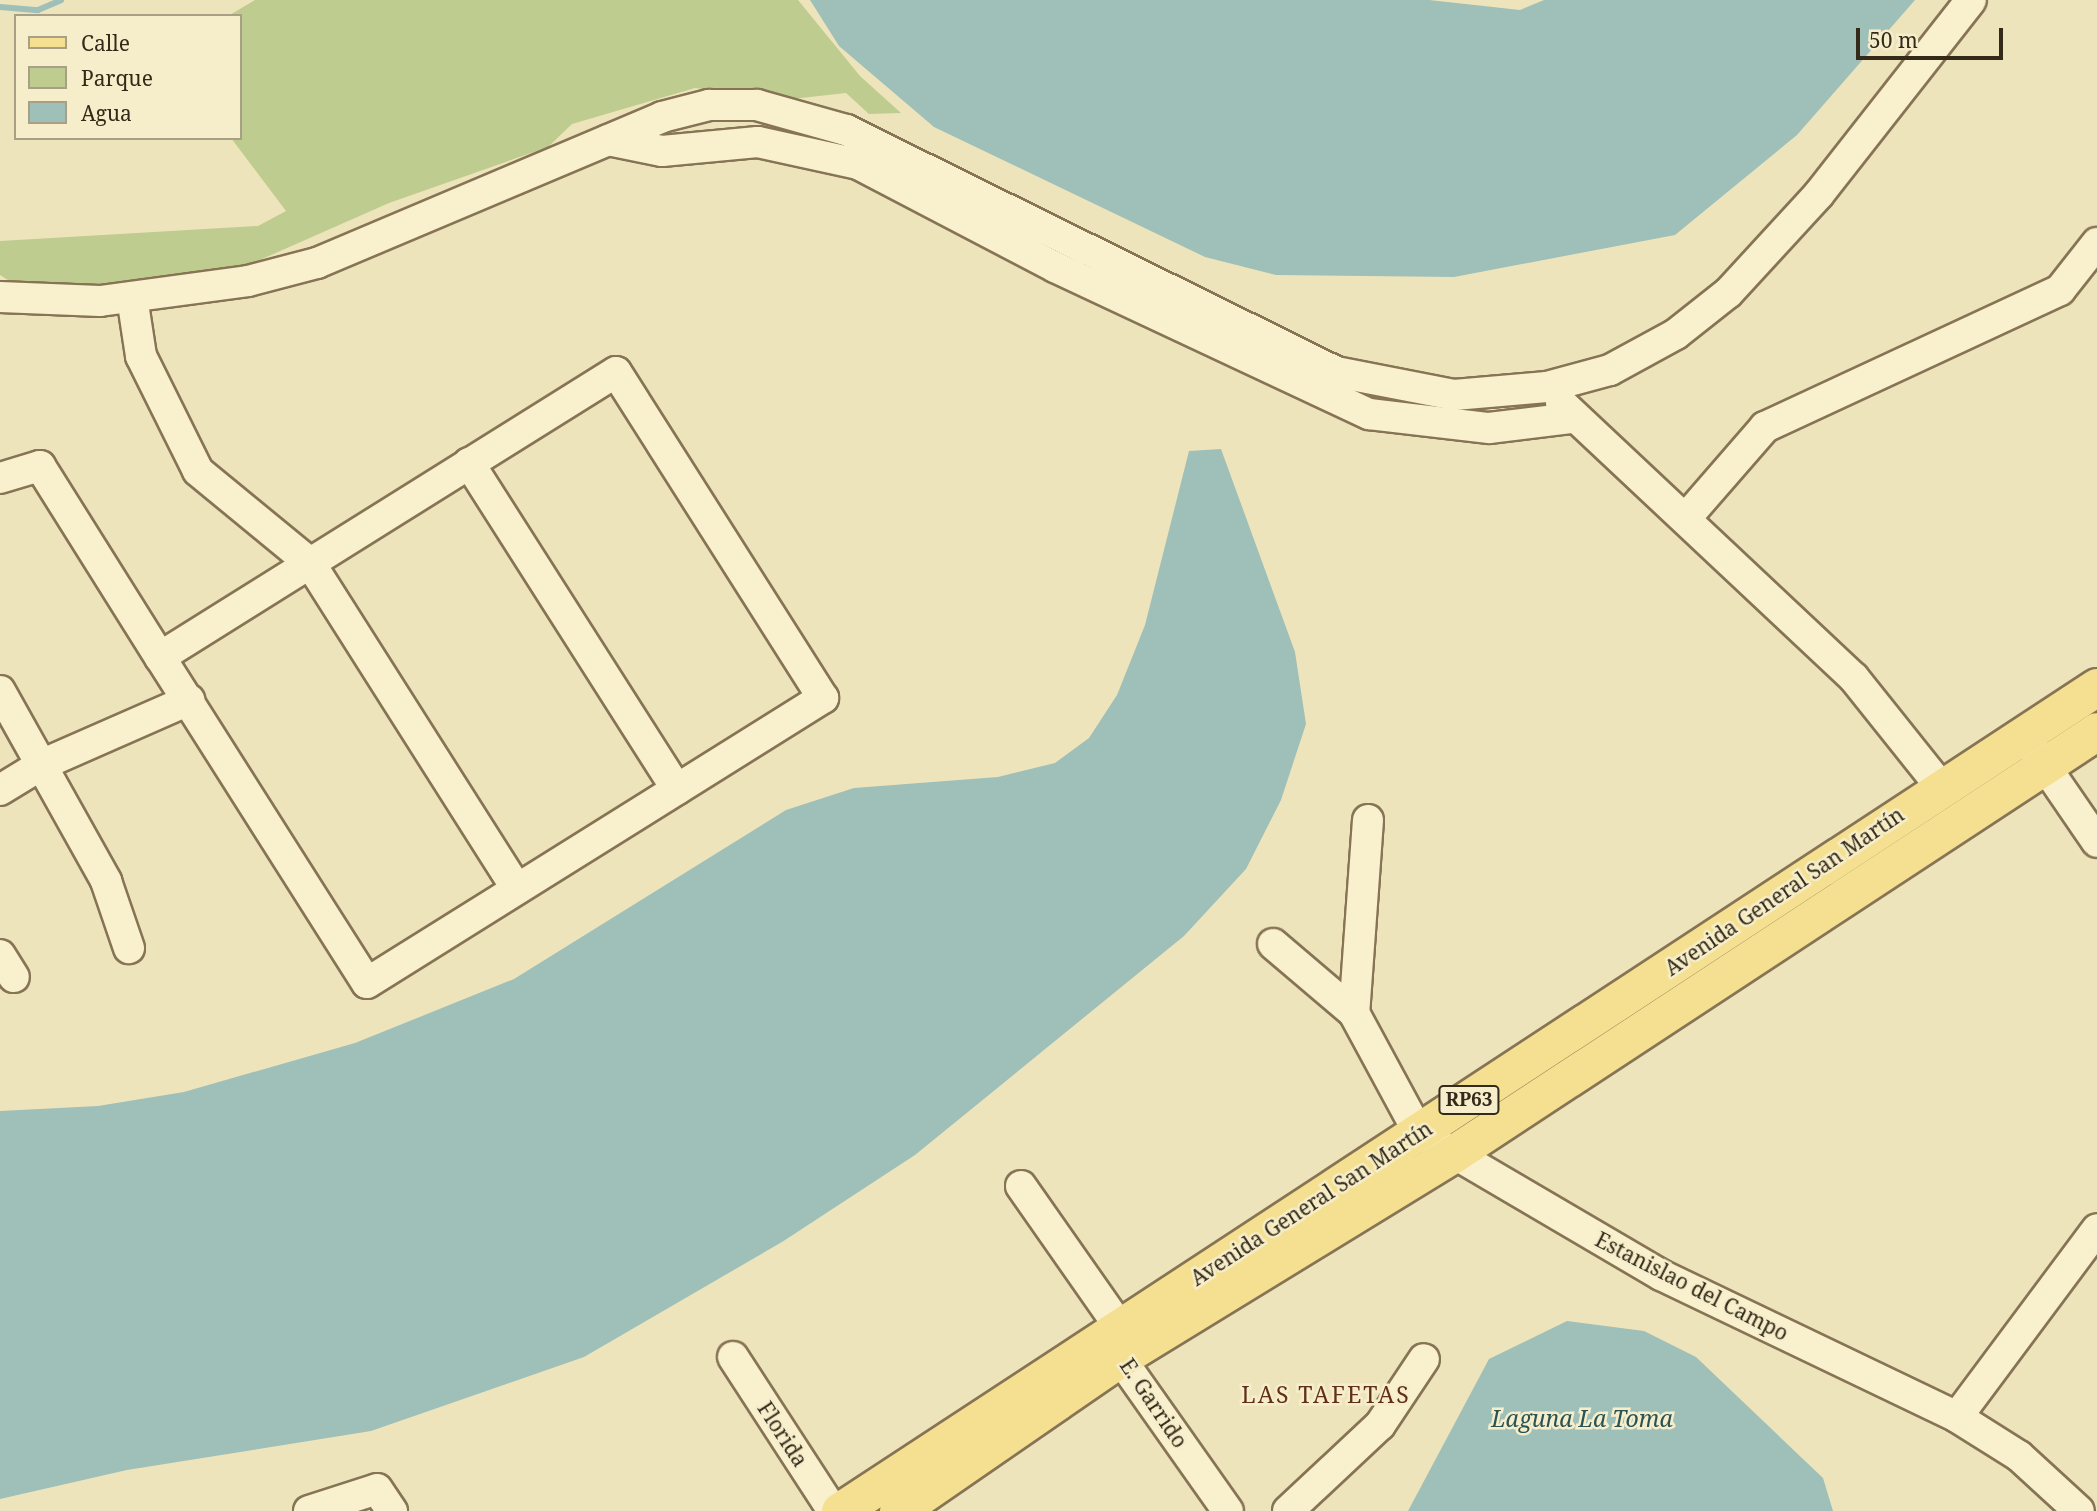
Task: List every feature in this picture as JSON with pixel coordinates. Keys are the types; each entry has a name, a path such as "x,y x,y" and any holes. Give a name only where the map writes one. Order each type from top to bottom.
{"main road":[{"name":"Avenida General San Martín","path":"898,1511 1120,1342 1419,1133 2097,687"},
{"name":"Avenida General San Martín","path":"840,1511 1120,1342 1453,1154 2097,731"}],"street":[{"path":"0,298 57,303 132,297 248,281 317,263 608,140 709,105 801,112 1336,372 1454,395 1547,387 1610,370 1676,334 1728,293 1819,194 1971,0"},
{"path":"608,140 662,151 758,142 858,163 1055,267 1369,414 1489,428 1572,418"},
{"path":"1686,518 1765,427 2060,290 2097,243"},
{"path":"132,297 141,356 198,471 310,563 517,889"},
{"path":"0,478 40,466 160,657 189,700 367,983 823,698 616,372 160,657"},
{"path":"1547,387 1572,418 1686,518 1854,678 1941,788"},
{"path":"469,463 677,789"},
{"path":"0,691 106,881 129,948"},
{"path":"0,790 41,765 189,700"},
{"path":"2023,734 2097,842"},
{"path":"1354,1013 1368,820"},
{"name":"Estanislao del Campo","path":"1273,944 1354,1013 1419,1133 1661,1275 1958,1417 2019,1456 2079,1511"},
{"name":"E. Garrido","path":"1021,1186 1228,1511"},
{"path":"1958,1417 2097,1229"},
{"name":"Florida","path":"733,1357 833,1511"},
{"path":"1288,1511 1380,1425 1424,1359"},
{"path":"309,1511 384,1500"}],"green space":[{"path":"255,0 798,0 860,76 901,113 869,114 846,93 783,100 695,88 572,124 548,147 389,203 244,267 30,294 0,275 0,241 258,226 286,211 233,140 242,140 242,14 231,14"}],"water":[{"path":"810,0 1429,0 1520,10 1544,0 1915,0 1797,135 1675,235 1454,277 1276,275 1205,257 934,127 839,46"},
{"path":"1221,449 1295,652 1306,724 1281,800 1246,869 1184,936 915,1155 782,1242 584,1357 371,1431 127,1470 0,1499 0,1111 98,1106 184,1092 355,1043 514,979 786,810 854,788 998,777 1055,763 1089,738 1117,695 1145,625 1189,451"},
{"name":"Laguna La Toma","path":"1567,1321 1644,1331 1696,1357 1823,1478 1833,1511 1408,1511 1489,1359"}],"waterway":[{"path":"0,7 38,10 61,0"}],"district":[{"name":"LAS TAFETAS","path":"1326,1394"}]}
